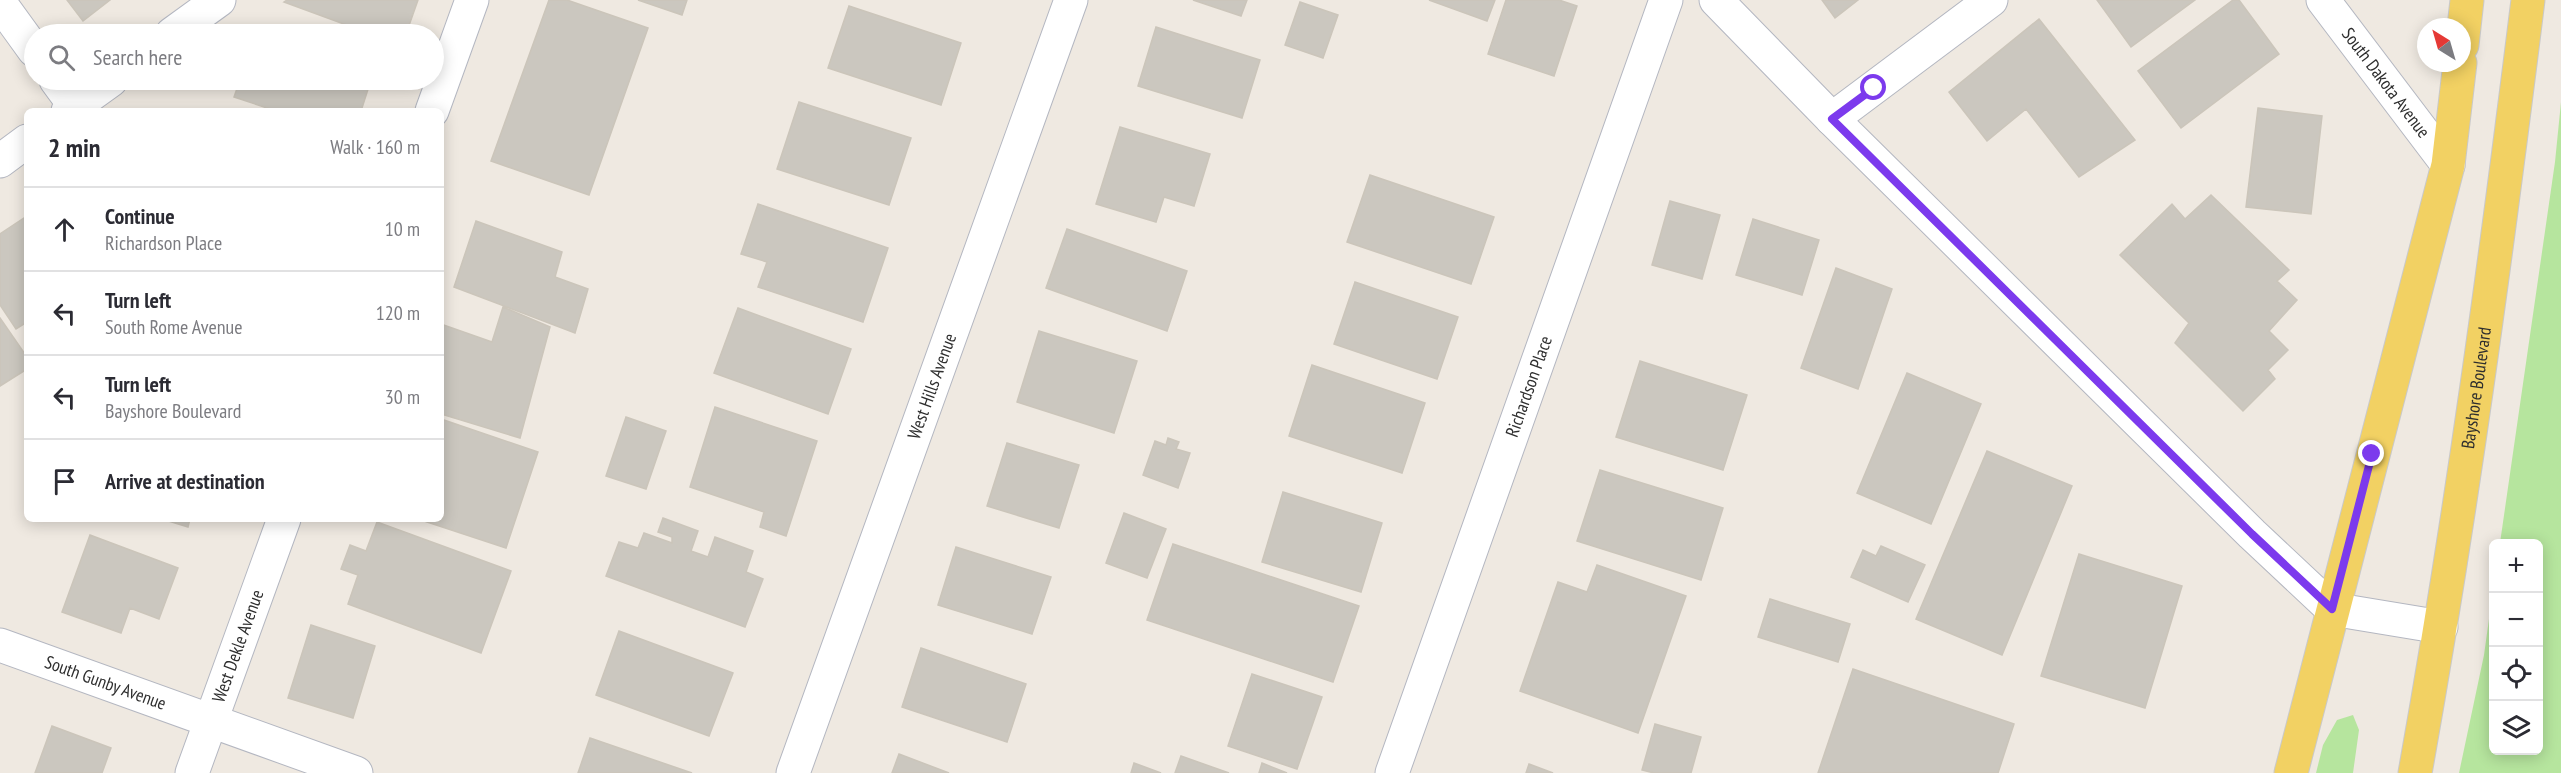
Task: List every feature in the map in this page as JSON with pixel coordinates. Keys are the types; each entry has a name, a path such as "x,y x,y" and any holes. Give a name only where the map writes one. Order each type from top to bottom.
{"main road":[{"path":"2465,18 2467,0"},
{"name":"Bayshore Boulevard","path":"2415,773 2441,627 2507,172 2528,0"},
{"path":"2291,773 2448,165 2459,72"}],"street":[{"path":"186,24 219,0"},
{"path":"444,78 472,0"},
{"name":"West Hills Avenue","path":"793,773 1071,0"},
{"name":"Richardson Place","path":"1392,773 1666,0"},
{"path":"1716,0 1832,119 2252,534 2332,609 2441,627"},
{"path":"1832,119 1991,0"},
{"name":"South Dakota Avenue","path":"2323,0 2448,165"},
{"path":"0,3 24,36"},
{"path":"61,90 71,108 97,90"},
{"path":"433,108 440,90"},
{"path":"0,161 24,143"},
{"name":"West Dekle Avenue","path":"192,773 283,522"},
{"name":"South Gunby Avenue","path":"0,645 356,773"}],"green space":[{"path":"2561,102 2561,773 2459,773 2484,655 2489,619 2489,755 2543,755 2543,539 2501,539 2555,162"},
{"path":"2353,715 2359,730 2353,773 2316,773 2323,745 2337,720"}],"building":[{"path":"67,0 110,0 83,21"},
{"path":"287,0 418,0 410,24 344,24 284,2"},
{"path":"549,0 567,0 648,28 589,195 491,161"},
{"path":"638,0 687,0 682,15"},
{"path":"1193,0 1247,0 1241,16"},
{"path":"1429,0 1495,0 1487,21"},
{"path":"1506,0 1559,0 1577,6 1554,76 1488,54"},
{"path":"1822,0 1858,0 1835,18"},
{"path":"2097,0 2195,0 2131,47"},
{"path":"2233,0 2239,0 2279,54 2181,128 2138,71"},
{"path":"1300,2 1338,15 1323,58 1285,45"},
{"path":"849,6 961,43 941,105 828,68"},
{"path":"2039,19 2135,140 2079,177 2026,109 1987,141 1949,92"},
{"path":"1156,27 1260,60 1242,118 1138,86"},
{"path":"236,90 368,90 362,108 267,108 234,97"},
{"path":"799,102 911,138 889,205 777,169"},
{"path":"2258,108 2322,116 2311,214 2246,207"},
{"path":"1120,127 1210,154 1194,206 1164,197 1156,222 1096,204"},
{"path":"1370,175 1494,217 1471,284 1347,242"},
{"path":"2211,195 2289,270 2277,281 2297,300 2269,331 2288,350 2268,370 2275,379 2243,411 2175,343 2189,323 2120,255 2172,204 2185,219"},
{"path":"1670,201 1720,215 1702,279 1652,265"},
{"path":"758,204 888,248 863,322 758,287 767,262 741,254"},
{"path":"24,218 24,324 16,329 0,305 0,234"},
{"path":"1753,219 1819,240 1802,295 1736,275"},
{"path":"476,221 562,252 555,277 588,289 575,333 454,287"},
{"path":"1067,229 1187,271 1167,331 1046,288"},
{"path":"1836,268 1892,289 1858,389 1801,368"},
{"path":"1355,282 1458,317 1437,379 1334,344"},
{"path":"503,307 550,327 520,438 444,415 444,325 492,342"},
{"path":"738,308 851,349 828,414 714,373"},
{"path":"0,318 24,353 24,371 0,386"},
{"path":"1039,331 1137,361 1114,433 1017,402"},
{"path":"1640,361 1747,395 1723,470 1616,437"},
{"path":"1312,365 1425,403 1402,473 1289,436"},
{"path":"1907,373 1981,404 1931,524 1857,493"},
{"path":"715,407 817,441 786,536 760,527 764,512 690,487"},
{"path":"626,417 666,431 646,489 606,476"},
{"path":"444,420 538,452 506,548 427,522 444,522"},
{"path":"1168,438 1179,442 1176,449 1190,453 1178,488 1143,475 1155,441 1166,445"},
{"path":"1007,443 1079,465 1059,528 987,506"},
{"path":"1987,451 2072,486 2002,655 1916,619"},
{"path":"1600,470 1723,508 1701,580 1577,541"},
{"path":"1283,492 1382,523 1361,592 1262,562"},
{"path":"1124,513 1166,529 1147,578 1106,563"},
{"path":"663,518 698,531 691,551 708,557 715,537 753,551 746,572 763,579 745,627 606,576 619,542 638,548 644,533 672,543 672,537 658,532"},
{"path":"172,522 189,522 188,527"},
{"path":"377,522 511,571 481,653 348,604 358,575 341,569 350,545 366,551"},
{"path":"90,535 178,568 159,619 130,608 121,633 62,612"},
{"path":"1173,544 1359,606 1333,682 1147,620"},
{"path":"1881,546 1925,565 1908,602 1851,577 1863,550 1876,556"},
{"path":"956,547 1051,577 1032,634 938,605"},
{"path":"2079,554 2182,586 2145,708 2041,676"},
{"path":"1597,565 1686,596 1638,733 1520,691 1558,582 1587,592"},
{"path":"1770,599 1850,624 1838,662 1758,637"},
{"path":"311,625 375,646 353,718 288,698"},
{"path":"619,631 733,673 709,736 596,695"},
{"path":"921,648 1026,684 1007,742 902,707"},
{"path":"1853,669 2014,724 1998,773 1818,773"},
{"path":"1252,674 1322,697 1297,769 1228,746"},
{"path":"1655,724 1701,737 1691,773 1654,773 1642,770"},
{"path":"52,726 111,748 102,773 35,773"},
{"path":"590,738 692,773 578,773"},
{"path":"899,754 949,773 892,773"},
{"path":"1181,756 1229,773 1175,773"},
{"path":"1134,763 1161,773 1131,773"},
{"path":"1262,763 1287,773 1259,773"},
{"path":"1529,764 1553,773 1526,773"}],"route":[{"path":"1874,88 1832,119 2252,534 2332,609 2372,454"}]}
